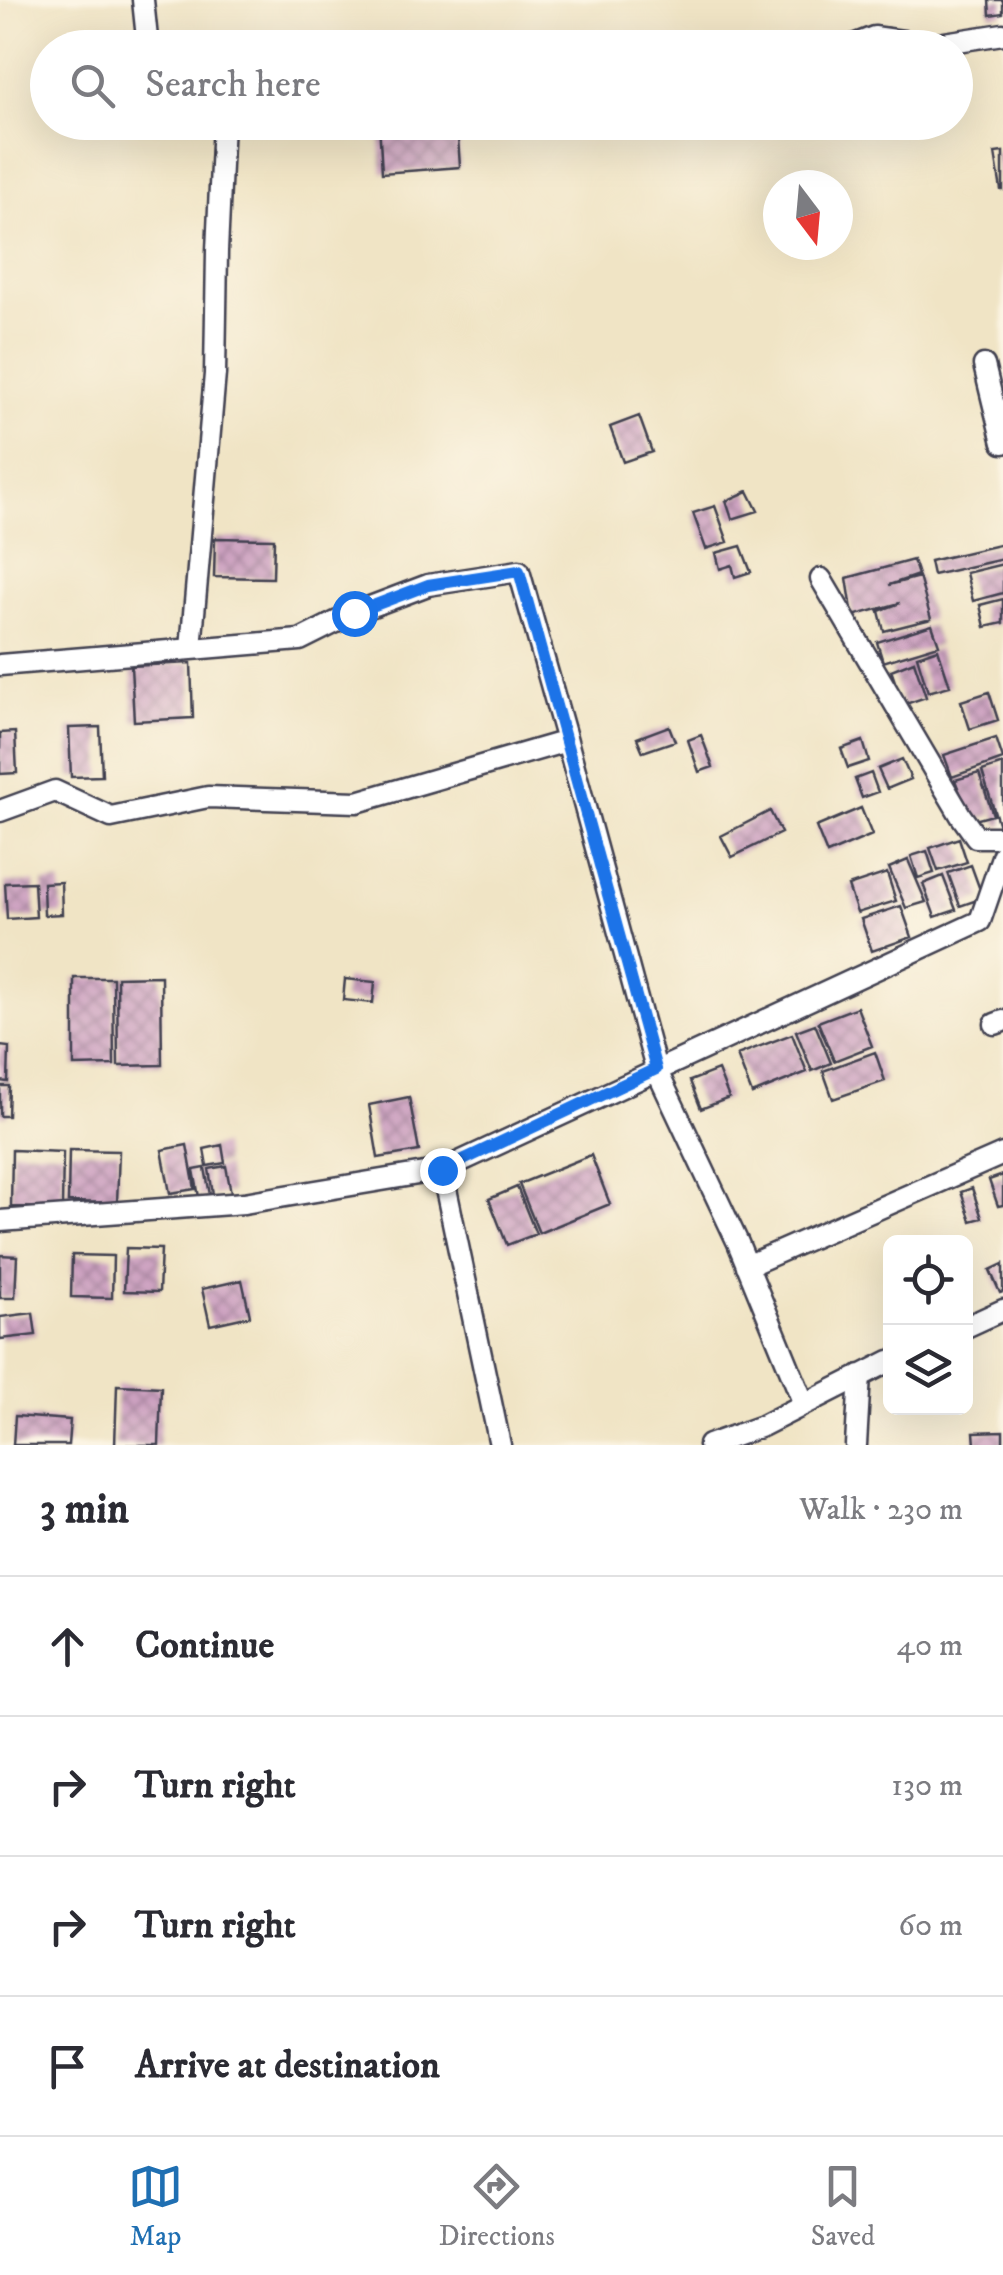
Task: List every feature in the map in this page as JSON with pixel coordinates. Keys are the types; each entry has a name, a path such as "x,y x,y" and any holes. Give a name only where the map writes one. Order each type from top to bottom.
{"street":[{"path":"143,0 146,30"},
{"path":"973,39 1003,34"},
{"path":"191,648 214,391 222,140"},
{"path":"984,365 1003,443"},
{"path":"0,664 300,640 354,613 428,585 519,571 656,1069 747,1266 804,1404"},
{"path":"822,578 960,816 976,836 1003,837"},
{"path":"0,810 56,792 111,817 208,797 357,802 567,741"},
{"path":"0,1221 244,1203 442,1170 980,921 1003,854"},
{"path":"747,1266 1003,1154"},
{"path":"442,1170 500,1445"},
{"path":"970,1325 1003,1310"},
{"path":"709,1445 762,1426 883,1364"},
{"path":"856,1445 860,1375"}],"building":[{"path":"989,0 1003,0 1003,13 990,15"},
{"path":"380,140 458,140 460,167 382,173"},
{"path":"1003,152 1003,190 1001,190 995,153"},
{"path":"639,416 652,452 623,462 610,427"},
{"path":"748,491 758,511 732,519 726,501"},
{"path":"715,506 728,542 706,549 693,513"},
{"path":"215,538 274,539 273,578 214,577"},
{"path":"1003,544 1003,559 933,575 930,561"},
{"path":"741,546 751,572 735,577 732,565 720,569 716,553"},
{"path":"913,560 918,575 889,585 919,577 931,619 884,631 879,611 900,603 853,616 847,578"},
{"path":"1003,564 1003,593 973,601 966,573"},
{"path":"1003,599 1003,623 985,627 980,605"},
{"path":"932,625 939,645 883,662 877,642"},
{"path":"938,649 950,686 928,692 917,656"},
{"path":"914,661 926,697 903,705 891,670"},
{"path":"191,663 193,718 134,721 131,666"},
{"path":"989,692 998,720 970,729 961,701"},
{"path":"669,726 675,741 643,752 637,738"},
{"path":"100,727 102,776 71,777 69,728"},
{"path":"15,732 17,773 0,774 0,733"},
{"path":"701,735 713,767 699,772 688,740"},
{"path":"996,738 1003,759 952,777 944,755"},
{"path":"863,741 869,761 848,768 841,749"},
{"path":"902,759 911,779 887,789 878,769"},
{"path":"1003,764 1003,825 999,826 982,771"},
{"path":"871,773 878,792 862,798 855,779"},
{"path":"979,773 993,815 971,821 955,780"},
{"path":"861,808 872,835 827,854 816,827"},
{"path":"770,811 781,833 732,857 721,836"},
{"path":"959,838 967,862 938,871 930,848"},
{"path":"927,851 934,873 918,878 911,856"},
{"path":"908,860 926,902 906,908 889,868"},
{"path":"971,865 983,898 960,906 948,873"},
{"path":"887,873 896,901 857,913 848,886"},
{"path":"943,876 956,910 935,917 923,884"},
{"path":"34,882 36,917 7,919 5,883"},
{"path":"61,882 62,914 44,915 43,883"},
{"path":"901,906 912,937 872,951 861,919"},
{"path":"161,976 162,1065 118,1066 117,977"},
{"path":"74,978 113,978 114,1065 74,1066"},
{"path":"345,979 375,982 373,1003 343,1000"},
{"path":"857,1007 872,1046 834,1061 818,1022"},
{"path":"815,1024 831,1063 812,1071 796,1031"},
{"path":"792,1034 807,1072 752,1094 737,1055"},
{"path":"0,1046 9,1047 8,1082 0,1081"},
{"path":"875,1052 885,1081 833,1099 823,1071"},
{"path":"718,1070 729,1098 701,1109 690,1081"},
{"path":"0,1086 9,1086 8,1116 0,1116"},
{"path":"409,1097 419,1151 378,1158 369,1105"},
{"path":"187,1145 195,1189 170,1193 162,1150"},
{"path":"222,1145 225,1163 207,1166 204,1149"},
{"path":"12,1150 63,1152 62,1208 11,1207"},
{"path":"69,1150 119,1151 117,1203 68,1202"},
{"path":"591,1155 610,1204 539,1233 519,1184"},
{"path":"226,1166 231,1193 213,1195 209,1169"},
{"path":"205,1168 210,1195 199,1197 194,1170"},
{"path":"1003,1175 1003,1205 998,1206 989,1180"},
{"path":"517,1187 536,1234 507,1245 489,1199"},
{"path":"972,1188 982,1218 971,1221 961,1192"},
{"path":"126,1248 161,1249 159,1292 124,1291"},
{"path":"0,1255 17,1256 15,1298 0,1298"},
{"path":"72,1255 113,1256 112,1298 71,1297"},
{"path":"1003,1264 1003,1292 1000,1293 990,1270"},
{"path":"242,1280 250,1316 210,1325 202,1289"},
{"path":"33,1313 36,1335 0,1339 0,1317"},
{"path":"117,1385 161,1387 159,1445 115,1445"},
{"path":"15,1416 70,1420 68,1445 13,1445"},
{"path":"1003,1431 1003,1445 975,1445 974,1432"}],"route":[{"path":"354,613 428,585 519,571 656,1069 442,1170"}]}
